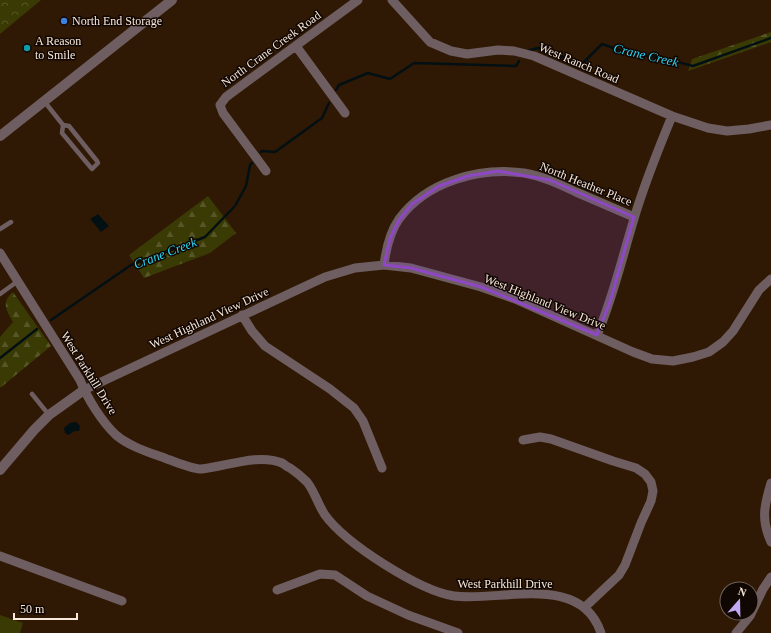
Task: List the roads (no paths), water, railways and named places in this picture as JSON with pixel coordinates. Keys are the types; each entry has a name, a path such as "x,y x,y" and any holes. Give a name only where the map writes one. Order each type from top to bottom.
{"street":[{"path":"0,136 172,0"},
{"name":"North Crane Creek Road","path":"266,171 223,113 220,105 226,97 358,0"},
{"name":"West Ranch Road","path":"392,0 430,42 451,51 467,54 498,50 514,51 534,56 672,116 708,128 728,132 771,125"},
{"path":"296,46 345,113"},
{"path":"597,335 610,302 634,217 652,163 672,116"},
{"name":"North Heather Place","path":"384,265 390,238 399,220 412,204 439,186 468,176 498,171 525,174 550,180 634,217"},
{"name":"West Parkhill Drive","path":"0,253 106,424 116,435 127,442 144,451 198,469 251,460 266,460 282,463 297,473 307,483 325,515 337,529 354,544 414,582 436,591 454,596 548,594 568,598 585,607 596,620 601,633"},
{"name":"West Highland View Drive","path":"84,390 325,276 355,268 384,265 411,268 481,287 515,299 652,359 672,361 693,358 709,352 723,342 733,331 759,290 771,279"},
{"path":"242,315 252,331 265,346 330,389 354,408 363,421 382,468"},
{"path":"0,470 34,430 49,415 84,390"},
{"path":"523,440 540,437 552,439 636,468 645,474 651,482 651,501 625,565 619,574 585,607"},
{"path":"771,483 765,502 764,519 767,534 771,542"},
{"path":"0,556 122,601"},
{"path":"277,590 320,574 335,575 374,599 408,615 458,633"},
{"path":"736,633 750,616 763,589 771,577"}],"lane":[{"path":"44,101 63,125 69,126 98,163 92,169 62,133 63,125"},
{"path":"0,229 11,222"},
{"path":"0,294 18,281"},
{"path":"32,394 49,415"}],"waterway":[{"name":"Crane Creek","path":"527,51 538,48 582,64 602,44 631,54 657,57 693,66 771,38"},
{"name":"Crane Creek","path":"336,90 339,85 368,73 390,79 414,63 516,66 519,61"},
{"name":"Crane Creek","path":"261,152 275,152 322,118 329,103"},
{"name":"Crane Creek","path":"51,320 131,265 205,237 235,206 246,186 250,165 252,163"},
{"name":"Crane Creek","path":"0,358 37,329"}],"place":[{"name":"North End Storage","path":"64,21"},
{"name":"A Reason to Smile","path":"27,48"}]}
